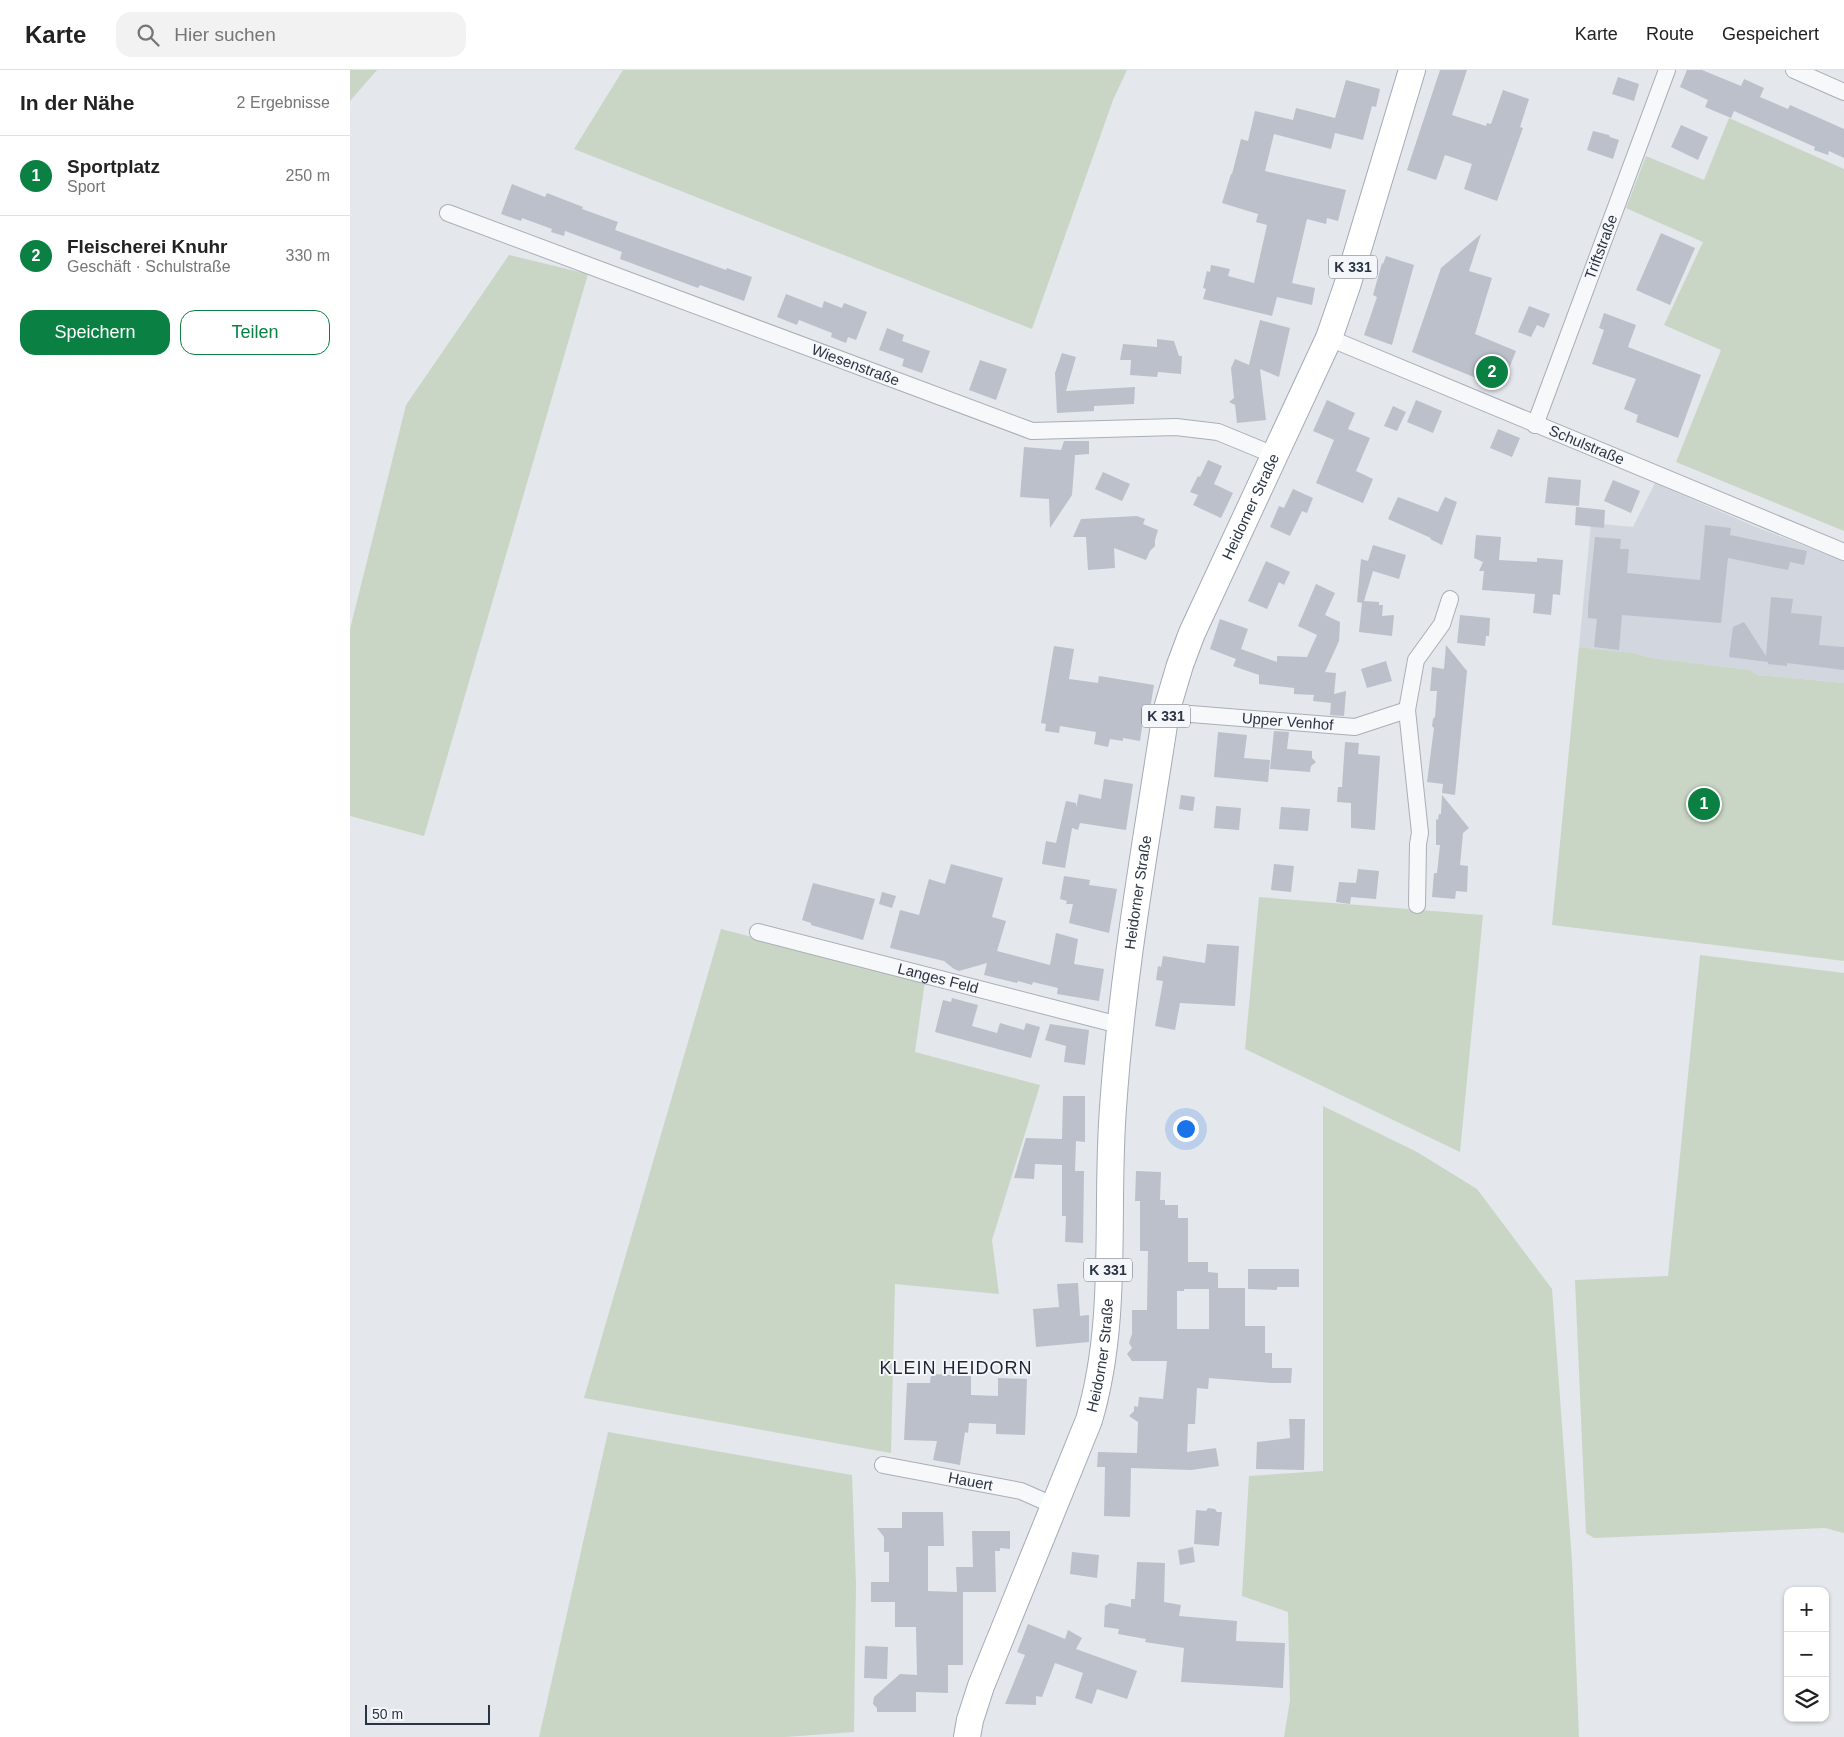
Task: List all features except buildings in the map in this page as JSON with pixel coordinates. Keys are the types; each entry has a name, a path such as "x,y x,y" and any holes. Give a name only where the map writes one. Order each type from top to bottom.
{"main road":[{"name":"Heidorner Straße","path":"967,1737 970,1720 981,1686 1089,1420 1101,1376 1107,1325 1112,1110 1119,1025 1166,712 1192,633 1329,338 1348,286 1412,70"}],"street":[{"name":"Triftstraße","path":"1535,425 1667,70"},
{"path":"1794,70 1844,92"},
{"name":"Wiesenstraße","path":"448,214 1032,431 1176,427 1218,432 1274,455"},
{"name":"Schulstraße","path":"1329,338 1844,552"},
{"path":"1417,905 1418,844 1420,833 1407,710 1416,660 1442,624 1450,599"},
{"name":"Upper Venhof","path":"1166,712 1355,727 1407,710"},
{"name":"Langes Feld","path":"758,932 1119,1025"},
{"name":"Hauert","path":"882,1465 1021,1491 1055,1506"}],"shaded area":[{"path":"1655,483 1756,527 1844,561 1844,683 1758,675 1750,670 1579,647 1591,523 1633,527"}],"green space":[{"path":"350,70 377,70 350,101"},
{"path":"623,70 1127,70 1113,100 1032,329 574,149"},
{"path":"1729,118 1844,169 1844,531 1676,462 1721,350 1664,325 1703,242 1626,208 1646,156 1704,180"},
{"path":"509,255 588,274 424,836 350,816 350,629 406,405"},
{"path":"1579,647 1750,670 1758,675 1844,683 1844,961 1552,925"},
{"path":"1259,897 1483,915 1460,1152 1245,1049"},
{"path":"721,929 925,981 915,1052 1040,1085 992,1240 999,1294 895,1284 891,1453 584,1398"},
{"path":"1700,955 1844,973 1844,1533 1825,1528 1594,1538 1586,1533 1575,1280 1668,1276"},
{"path":"1323,1106 1417,1152 1477,1189 1552,1289 1572,1561 1579,1737 1284,1737 1290,1700 1288,1612 1242,1596 1249,1476 1323,1471"},
{"path":"608,1432 852,1475 856,1584 854,1732 785,1737 539,1737"}],"place":[{"name":"Fleischerei Knuhr","path":"1492,372"},
{"name":"Sportplatz","path":"1704,804"}],"district":[{"name":"KLEIN HEIDORN","path":"956,1368"}]}
